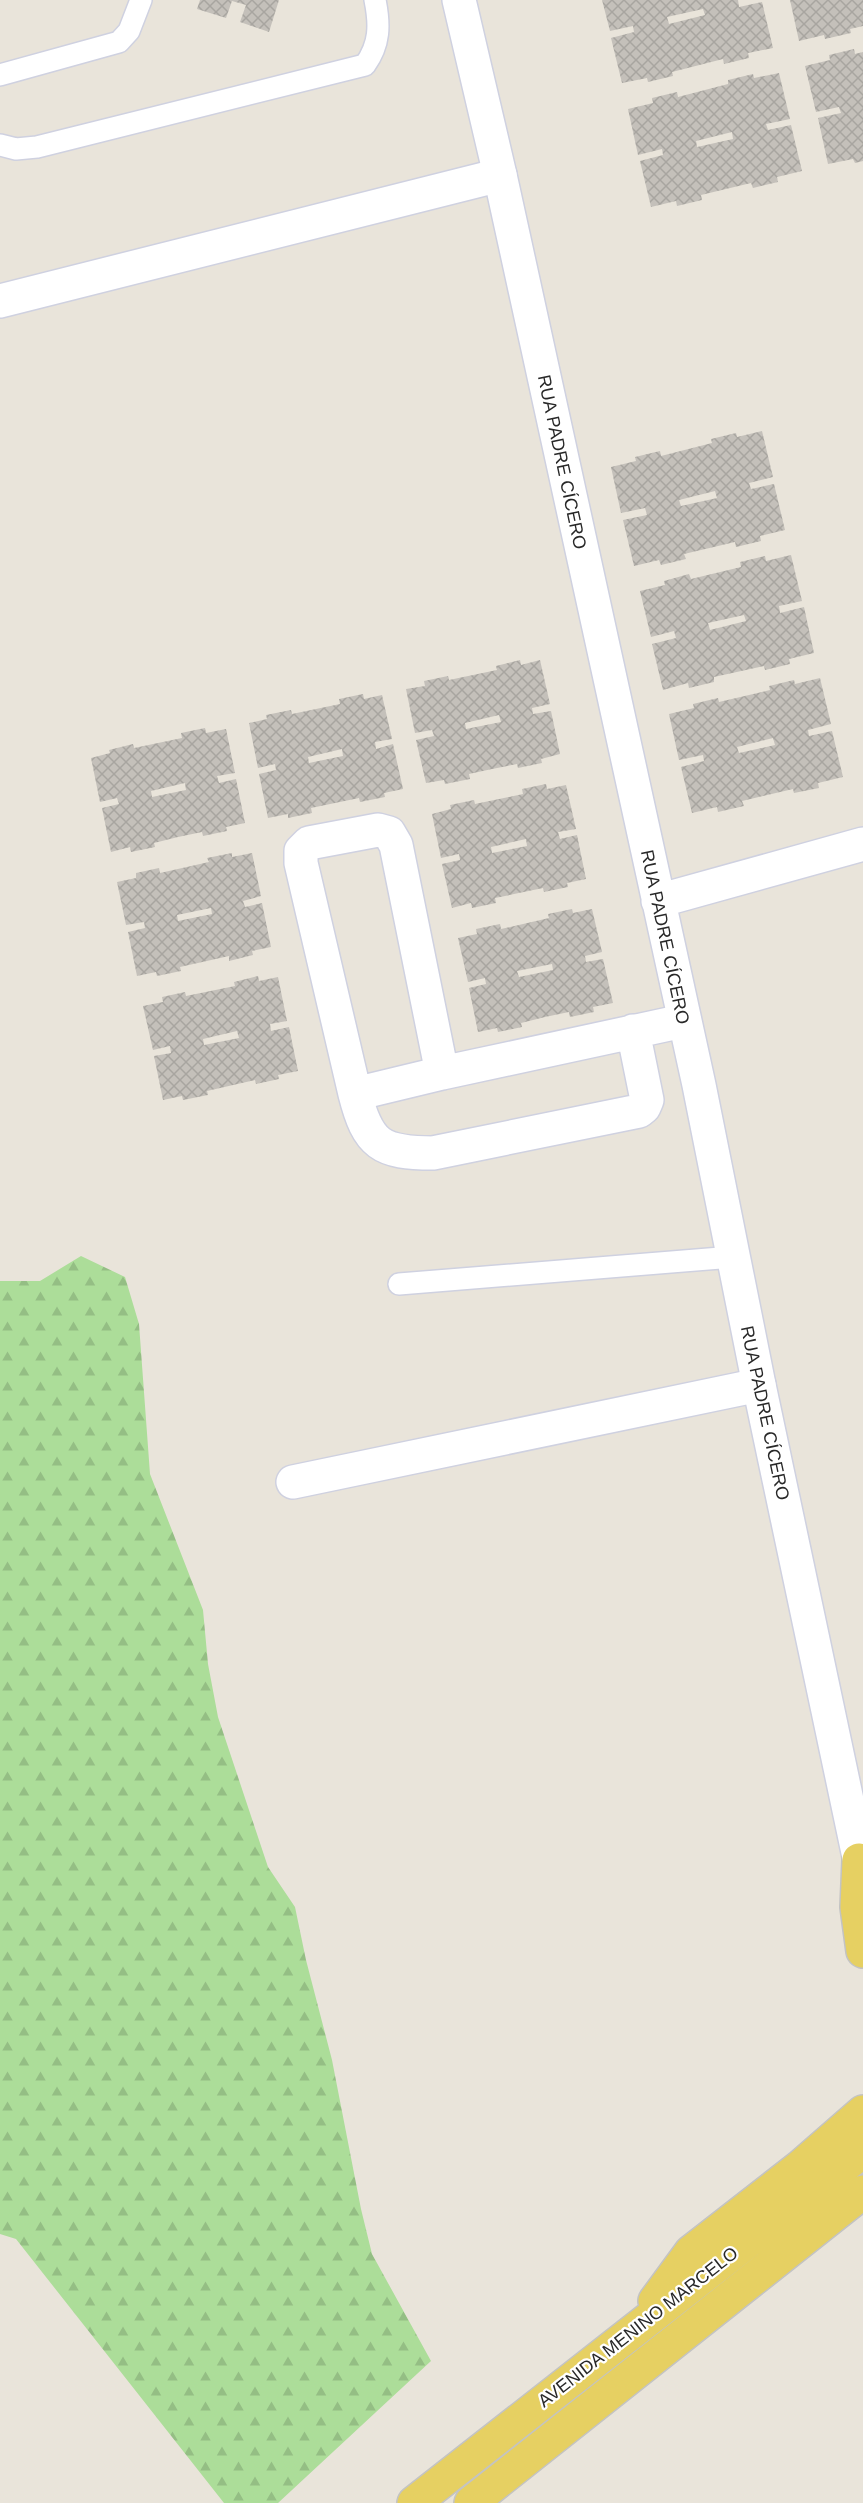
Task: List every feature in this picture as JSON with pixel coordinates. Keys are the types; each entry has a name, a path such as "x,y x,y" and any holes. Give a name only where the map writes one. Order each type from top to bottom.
{"main road":[{"path":"861,1868 857,1907 863,1951"},
{"path":"640,2324 671,2276 690,2252 800,2167 863,2112"},
{"name":"AVENIDA MENINO MARCELO","path":"414,2503 863,2151"},
{"name":"AVENIDA MENINO MARCELO","path":"471,2503 863,2193"}],"street":[{"name":"RUA PADRE CÍCERO","path":"459,0 500,175 683,1021 699,1085 759,1385 861,1868"},
{"path":"0,301 500,175"},
{"path":"442,1072 396,845 389,832 378,830 309,843 301,851 301,863 355,1094 361,1118 370,1134 382,1147 407,1153 433,1153 639,1111 647,1100 633,1031"},
{"path":"658,901 863,844"},
{"path":"355,1094 442,1072 683,1021"},
{"path":"293,1482 759,1385"}],"lane":[{"path":"0,75 118,42 129,31 141,0"},
{"path":"0,145 16,149 37,147 365,65 374,52 379,31 375,0"},
{"path":"399,1284 733,1257"}],"green space":[{"path":"81,1256 125,1277 139,1324 150,1474 203,1610 208,1664 218,1717 268,1867 295,1907 332,2060 372,2254 431,2361 278,2503 224,2503 16,2239 0,2234 0,1281 40,1281"}],"building":[{"path":"200,0 279,0 269,32 240,22 246,5 232,1 226,18 197,9"},
{"path":"602,0 738,0 739,7 762,2 773,48 748,53 749,58 724,64 723,59 672,72 673,76 648,82 647,78 622,83 611,38 634,32 633,26 610,31","holes":["703,9 705,15 669,24 667,17"]},
{"path":"790,0 863,0 863,26 850,29 851,33 825,39 824,35 799,41"},
{"path":"854,49 855,54 863,52 863,161 855,163 853,159 828,164 818,118 841,113 839,107 816,112 805,66 830,60 829,55"},
{"path":"779,73 790,119 766,124 768,130 791,125 802,171 777,177 778,182 753,188 751,183 701,195 702,200 677,206 676,201 651,207 640,161 663,155 662,149 638,155 628,109 653,103 652,98 677,92 678,97 728,84 728,80 753,74 754,78","holes":["732,132 733,139 697,147 696,141"]},
{"path":"762,431 773,477 749,483 751,489 774,484 785,530 760,536 761,541 736,547 735,542 684,554 686,559 661,565 659,560 634,566 623,520 647,515 645,508 621,513 611,467 636,461 635,457 660,451 661,456 712,443 711,439 736,433 737,437","holes":["715,491 717,498 681,506 679,500"]},
{"path":"791,555 802,601 779,606 780,613 804,607 814,653 789,659 790,664 765,670 764,666 714,677 714,682 689,688 688,683 663,690 652,644 676,638 674,631 651,637 640,591 665,585 664,581 689,574 691,579 741,567 740,562 765,556 766,561","holes":["744,615 746,621 710,630 708,623"]},
{"path":"520,660 521,665 540,660 550,704 532,708 533,714 551,711 560,754 541,759 542,763 518,768 517,764 469,774 470,779 445,784 444,780 426,783 416,740 434,736 432,730 415,733 406,689 425,686 424,681 448,676 449,680 497,670 496,666","holes":["499,715 501,722 466,729 465,723"]},
{"path":"820,678 831,724 808,730 809,736 832,731 843,777 818,783 819,788 794,793 793,789 742,801 744,806 718,812 717,807 692,813 681,767 704,761 703,755 679,760 669,714 694,708 693,704 718,698 719,702 770,690 769,686 794,680 795,684","holes":["773,738 775,745 739,753 737,747"]},
{"path":"363,694 364,699 382,695 392,739 375,742 376,749 393,744 403,789 384,793 385,797 360,802 359,798 311,808 312,813 288,818 288,814 268,818 259,774 276,770 275,764 258,768 249,723 267,719 266,715 291,710 292,714 340,704 339,699","holes":["342,749 343,756 309,763 308,757"]},
{"path":"205,728 206,733 226,729 235,773 217,776 219,783 236,779 245,823 226,827 227,831 203,836 202,832 154,843 155,847 131,852 130,847 111,852 102,808 119,804 117,798 100,802 91,758 110,753 109,750 133,744 134,748 182,738 181,733","holes":["185,783 186,790 152,797 151,791"]},
{"path":"546,784 547,789 566,785 576,829 558,832 560,839 577,835 586,879 567,883 568,887 544,892 543,888 495,898 496,903 472,908 471,903 452,908 442,864 460,860 459,854 441,858 432,814 451,809 450,805 474,800 475,804 523,794 522,789","holes":["526,839 527,846 492,853 491,847"]},
{"path":"232,853 232,857 252,853 261,896 243,901 245,907 262,903 271,947 252,951 253,955 229,961 229,956 180,967 181,971 157,976 156,972 137,976 128,932 145,928 144,922 126,925 117,882 136,878 136,873 159,868 160,873 209,862 207,858","holes":["211,908 212,914 178,921 177,915"]},
{"path":"572,909 573,913 592,909 602,952 585,956 586,962 603,959 613,1003 593,1007 594,1012 570,1017 569,1012 521,1023 522,1027 498,1032 497,1028 478,1032 469,988 486,984 485,978 468,982 458,938 477,934 476,929 500,924 501,929 549,918 548,914","holes":["552,964 553,970 519,977 517,971"]},
{"path":"258,976 259,981 278,977 287,1021 270,1024 271,1031 289,1027 298,1071 278,1075 279,1079 256,1084 255,1080 207,1091 208,1095 183,1100 182,1096 163,1100 154,1056 171,1053 170,1046 153,1050 143,1006 163,1002 162,997 185,992 186,996 235,986 234,982","holes":["237,1031 239,1038 204,1045 203,1039"]}]}
